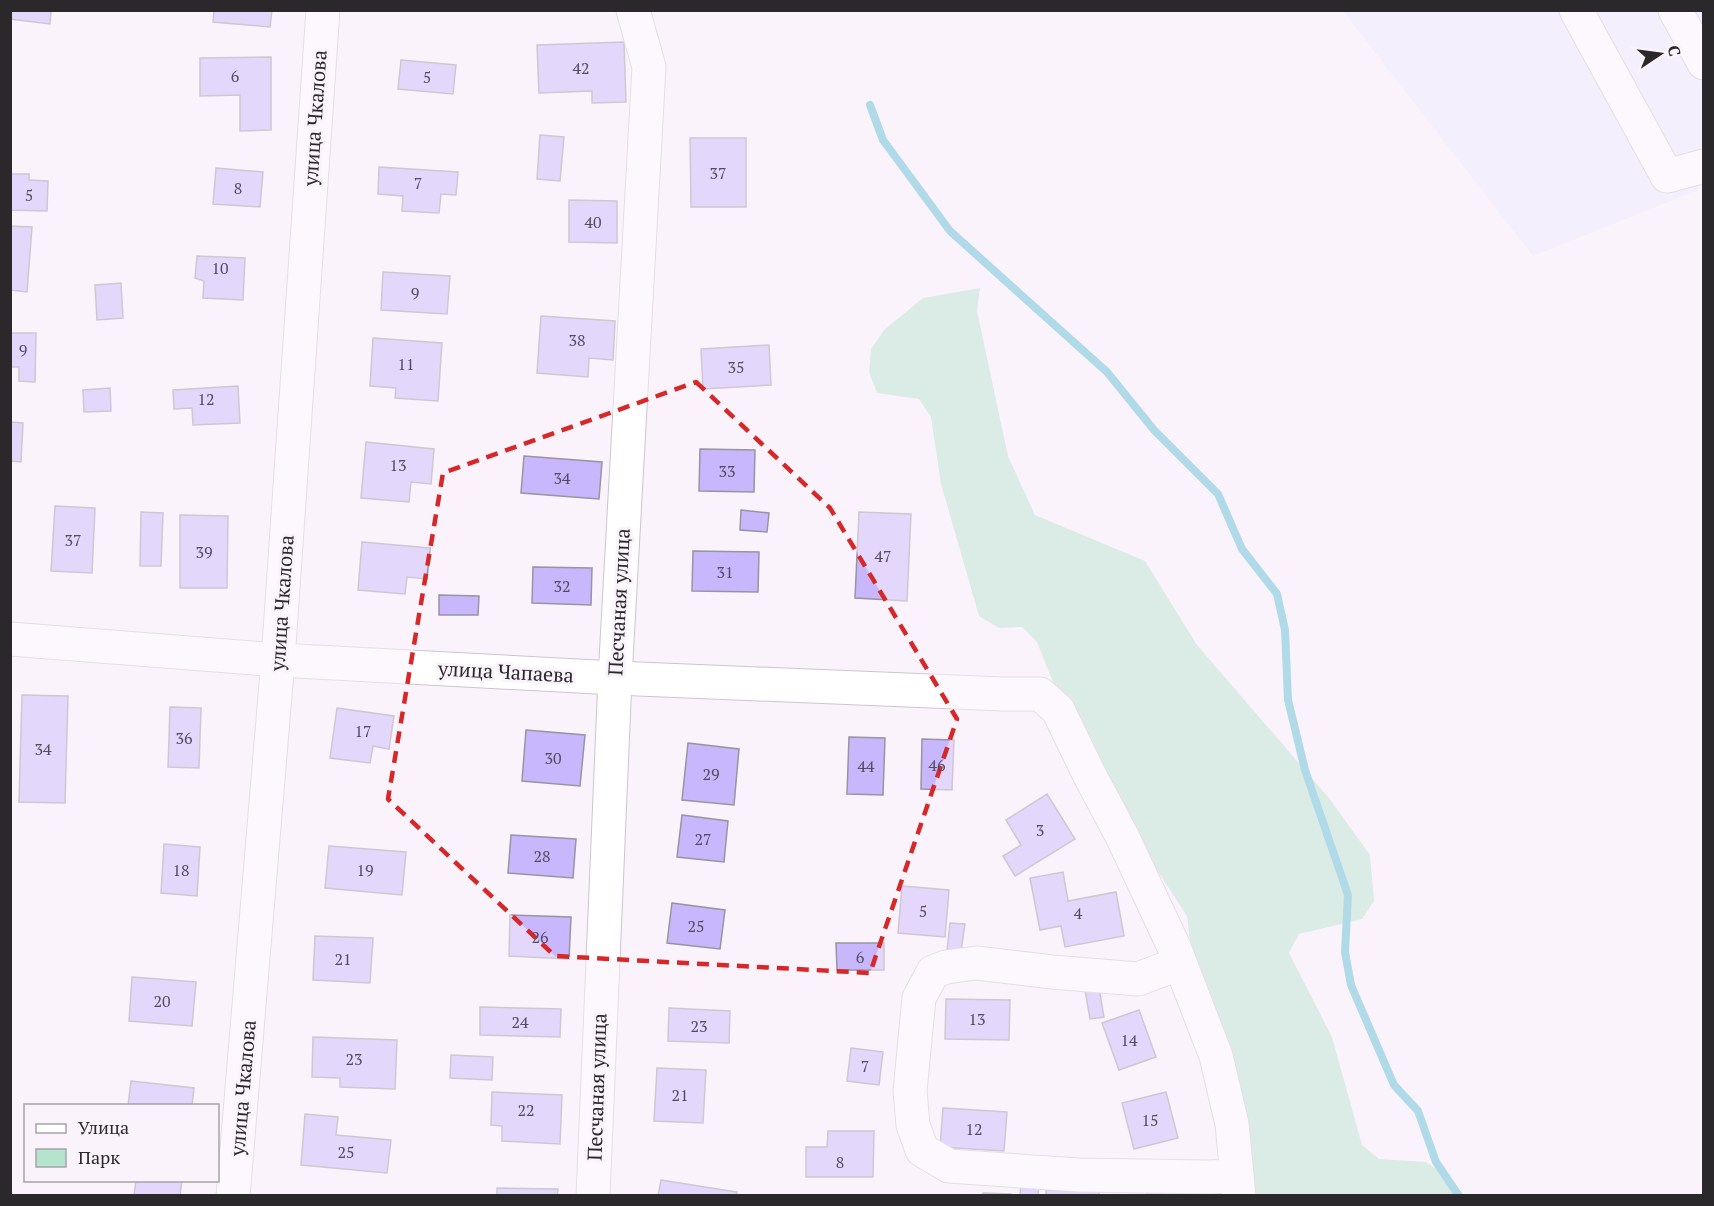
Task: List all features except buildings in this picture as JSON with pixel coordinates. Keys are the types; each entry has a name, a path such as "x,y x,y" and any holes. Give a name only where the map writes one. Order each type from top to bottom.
{"street":[{"name":"улица Чкалова","path":"233,1196 279,660 323,10"},
{"name":"Песчаная улица","path":"593,1196 615,678 649,67 633,10"},
{"path":"1576,10 1667,176 1704,166"},
{"path":"1675,10 1704,63"},
{"name":"улица Чапаева","path":"10,639 279,660 615,678 1040,694 1058,710 1123,838 1180,963 1216,1056 1232,1124 1238,1186"},
{"path":"1180,963 1138,979 975,963 946,967 933,972 919,998 910,1091 913,1125 922,1150 949,1166 1078,1175 1208,1177 1238,1186"}],"highlighted area":[{"path":"696,382 830,508 957,719 870,973 555,956 388,799 443,473"}],"shaded area":[{"path":"1343,11 1703,11 1703,188 1533,256"}],"green space":[{"path":"980,288 977,311 1008,456 1035,515 1145,561 1197,645 1329,798 1370,855 1374,901 1362,919 1299,934 1289,953 1332,1037 1362,1145 1379,1159 1426,1162 1445,1175 1458,1192 1456,1195 1254,1194 1198,1011 1187,916 1081,753 1037,642 1022,627 999,628 979,616 941,484 931,417 919,399 877,393 869,372 871,349 884,330 923,298"}],"waterway":[{"path":"870,105 883,140 950,231 1107,372 1154,430 1218,494 1242,549 1277,594 1285,630 1288,700 1305,770 1348,895 1345,952 1351,985 1394,1085 1418,1111 1436,1162 1459,1196"}]}
